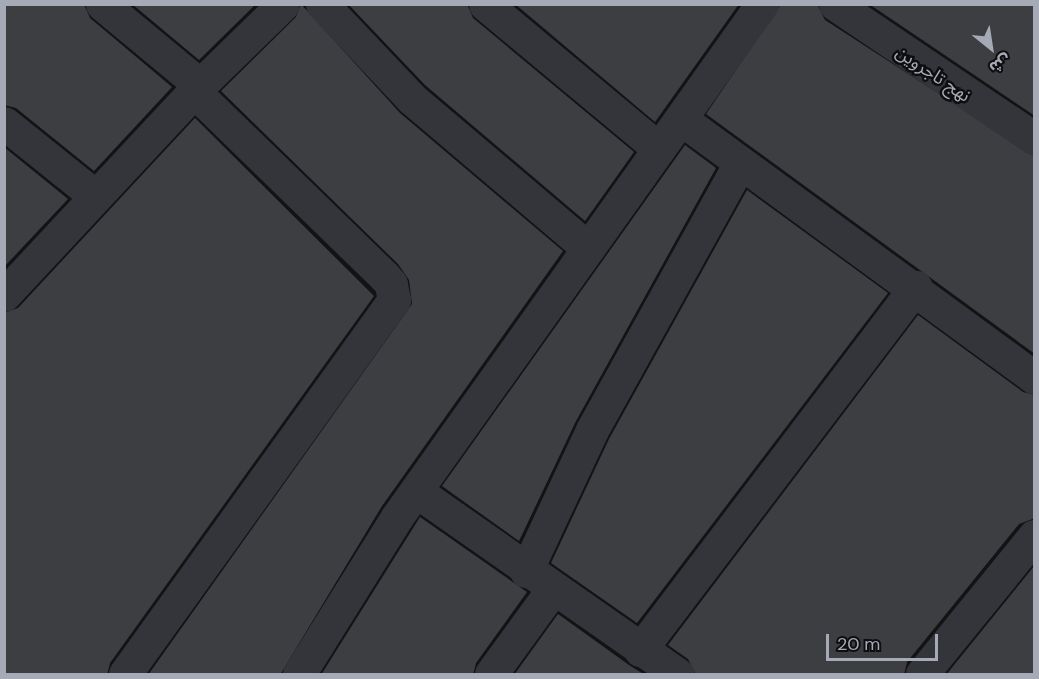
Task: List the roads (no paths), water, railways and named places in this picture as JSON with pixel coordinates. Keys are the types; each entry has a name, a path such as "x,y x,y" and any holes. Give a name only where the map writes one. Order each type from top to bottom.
{"street":[{"path":"102,4 197,88 384,276 391,284 394,300 125,675"},
{"path":"4,295 197,88 283,4"},
{"path":"322,4 412,99 588,248"},
{"path":"485,4 659,149"},
{"path":"299,675 416,491 762,4"},
{"name":"نهج تاجروين","path":"835,4 1035,138"},
{"path":"681,119 739,165 916,287 1035,377"},
{"path":"4,123 95,196"},
{"path":"526,571 597,420 739,165"},
{"path":"640,650 916,287"},
{"path":"416,491 552,590 677,675"},
{"path":"922,675 1035,536"},
{"path":"500,671 552,590"}]}
